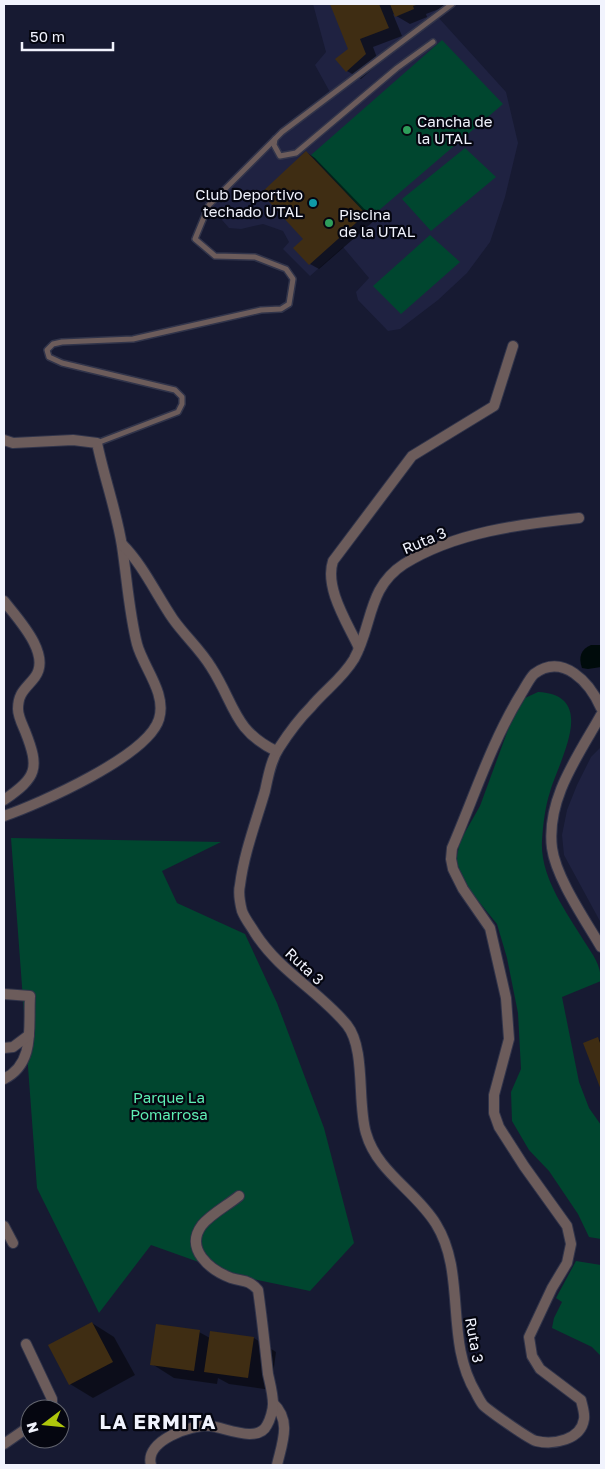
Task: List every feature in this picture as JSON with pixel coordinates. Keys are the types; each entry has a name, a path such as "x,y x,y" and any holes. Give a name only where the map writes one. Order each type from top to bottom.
{"street":[{"path":"359,648 334,590 330,571 333,561 412,456 494,406 513,346"},
{"path":"4,440 13,443 73,440 97,443 122,544 137,646 159,699 159,719 138,745 84,780 26,808 4,816"},
{"name":"Ruta 3","path":"579,518 512,527 479,534 431,550 402,565 380,587 369,612 364,640 345,674 312,705 276,751 242,868 239,890 243,914 261,943 279,964 334,1011 350,1028 357,1051 364,1130 371,1148 380,1162 436,1224 446,1246 452,1274 459,1355 474,1390 483,1405 534,1441 559,1442 577,1433 584,1419 581,1400 540,1369 532,1356 529,1337 552,1288 567,1263 571,1244 567,1226 524,1166 499,1127 494,1113 494,1095 509,1039 506,998 490,928 463,889 451,859 452,848 510,713 533,675 546,668 564,667 584,680 596,695 601,708"},
{"path":"122,544 131,553 175,621 209,663 225,689 239,723 258,742 276,751"},
{"path":"4,601 34,642 38,653 39,668 34,677 20,692 18,711 32,749 32,774 23,786 4,800"},
{"path":"601,715 562,785 552,817 552,850 564,882 601,948"},
{"path":"4,994 30,996 28,1053 19,1067 4,1079"},
{"path":"4,1048 13,1047 29,1035"},
{"path":"150,1465 154,1449 165,1437 209,1426 239,1433 260,1432 266,1427 273,1403 258,1290 250,1282 231,1278 210,1267 200,1257 197,1246 202,1226 240,1196"},
{"path":"4,1227 13,1243"},
{"path":"26,1344 52,1399"},
{"path":"273,1403 281,1410 286,1423 277,1465"},
{"path":"4,1444 20,1433"}],"lane":[{"path":"97,443 178,412 182,404 182,397 175,390 62,363 49,357 48,350 53,344 62,342 133,339 261,310 281,309 290,304 293,279 286,269 255,257 215,256 195,239 209,205 276,138 331,94 452,4"},
{"path":"276,138 274,145 280,156 296,153 397,68 433,42"}],"shaded area":[{"path":"313,4 452,4 437,16 506,92 518,143 505,197 490,242 467,273 438,300 400,329 388,331 358,300 356,292 369,278 343,247 310,276 283,249 289,242 283,231 263,224 241,229 229,228 209,205 261,153 331,94 315,65 326,52"},
{"path":"591,645 601,645 601,667 582,668 581,654"},
{"path":"601,747 601,923 564,855 562,835 567,810 577,785 591,757"}],"green space":[{"name":"Cancha de la UTAL","path":"442,40 503,104 370,218 311,155"},
{"name":"Cancha de la UTAL","path":"465,148 496,177 431,231 402,199"},
{"path":"430,235 460,262 401,314 373,286"},
{"path":"538,692 556,696 567,704 571,717 566,747 550,792 544,816 542,854 545,868 556,893 598,965 601,975 601,981 562,997 579,1082 589,1108 601,1125 601,1239 589,1237 578,1214 549,1171 529,1150 512,1121 511,1092 521,1069 518,1013 507,958 497,924 466,886 456,861 460,841 480,806 513,716 525,698"},
{"name":"Parque La Pomarrosa","path":"11,838 221,842 162,871 177,903 245,934 277,1003 324,1128 354,1243 310,1291 238,1276 151,1245 99,1313 37,1188"},
{"path":"576,1261 601,1265 601,1356 592,1347 552,1328 554,1318 562,1302 556,1298"}],"building":[{"path":"330,4 379,4 389,28 360,39 366,54 346,72 335,59 348,49"},
{"path":"390,4 419,4 413,6 414,9 395,17"},
{"name":"Club Deportivo techado UTAL","path":"306,151 366,214 309,265 293,248 303,239 261,193"},
{"path":"598,1037 601,1046 601,1090 583,1043"},
{"path":"92,1322 113,1362 69,1385 48,1345"},
{"path":"156,1324 200,1330 194,1371 150,1365"},
{"path":"210,1331 254,1337 248,1378 204,1372"}],"place":[{"name":"Cancha de la UTAL","path":"407,130"},
{"name":"Club Deportivo techado UTAL","path":"313,203"},
{"name":"Piscina de la UTAL","path":"329,223"}],"district":[{"name":"LA ERMITA","path":"158,1421"}]}
